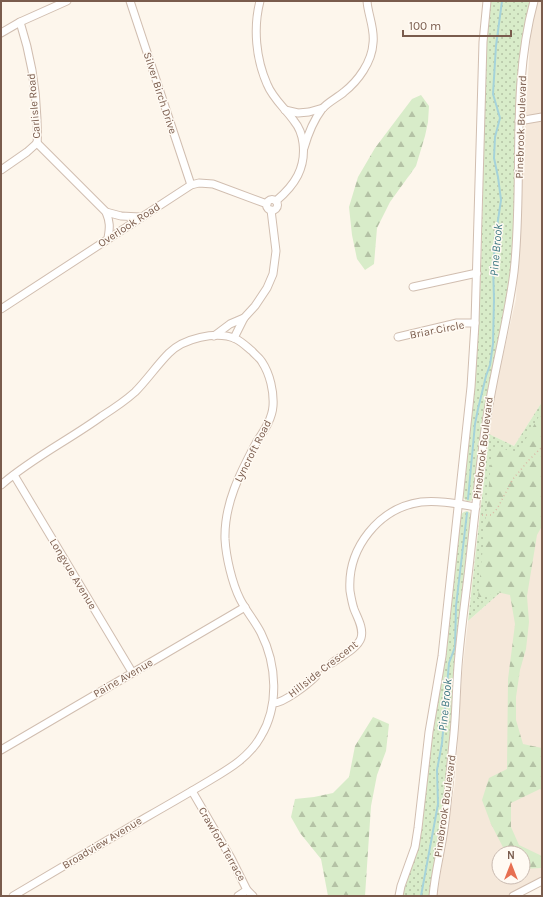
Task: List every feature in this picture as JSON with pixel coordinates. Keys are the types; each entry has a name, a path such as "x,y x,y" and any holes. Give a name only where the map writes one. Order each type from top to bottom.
{"street":[{"path":"1,33 20,22 67,1"},
{"name":"Silver Birch Drive","path":"130,1 191,185"},
{"path":"260,1 257,11 255,30 261,66 267,84 275,98 297,126 302,137 304,150"},
{"path":"276,201 292,185 297,177 301,168 309,131 323,108 346,90 365,68 373,47 373,37 367,1"},
{"name":"Pinebrook Boulevard","path":"399,896 417,837 430,724 442,656 472,387 477,273 482,54 487,1"},
{"name":"Pinebrook Boulevard","path":"432,896 448,797 455,725 459,654 486,421 507,317 514,272 517,239 519,121 525,42 534,1"},
{"name":"Carlisle Road","path":"20,22 28,51 35,92 37,143 106,212"},
{"path":"285,110 298,113 323,108"},
{"path":"519,121 542,117"},
{"path":"1,170 27,152 37,143"},
{"name":"Overlook Road","path":"1,309 191,185 199,183 212,184 267,204"},
{"path":"272,210 268,209 267,204 273,199 276,201"},
{"path":"272,210 275,210 277,207 278,204 276,201"},
{"path":"234,338 244,318 255,306 267,288 273,274 276,251 272,210"},
{"path":"106,212 121,216 141,217"},
{"path":"106,212 110,226 108,238"},
{"path":"412,287 477,273"},
{"path":"214,336 230,324 244,318"},
{"name":"Briar Circle","path":"398,337 457,323 475,323"},
{"name":"Lyncroft Road","path":"1,485 43,454 87,427 128,397 146,380 169,353 179,346 196,339 214,336 227,336 239,340 262,360 269,375 271,384 273,405 271,417 235,485 231,498 225,539 227,557 240,600 263,636 270,656 274,688 273,703 268,724 252,749 233,766 192,791"},
{"name":"Longvue Avenue","path":"14,475 132,672"},
{"name":"Hillside Crescent","path":"332,663 356,645 361,639 361,629 352,601 350,582 351,571 356,554 362,542 371,530 383,517 394,510 408,505 423,502 476,506"},
{"name":"Paine Avenue","path":"1,750 245,606"},
{"name":"Hillside Crescent","path":"273,703 277,704 296,692 316,676"},
{"name":"Crawford Terrace","path":"192,791 248,890 253,896"},
{"name":"Broadview Avenue","path":"13,896 192,791"},
{"path":"513,896 542,881"},
{"path":"238,896 248,890"}],"path":[{"path":"482,515 490,515 497,509 513,479 542,447"},
{"name":"Hillside Crescent","path":"316,676 332,663"}],"shaded area":[{"path":"538,1 542,1 542,402 514,446 489,434 497,381 516,299 531,27"},
{"path":"542,507 542,880 511,896 437,896 455,783 462,674 468,621 511,583"}],"green space":[{"path":"491,1 531,1 522,37 518,71 515,224 509,297 474,498 471,501 468,501 463,497 475,385 478,337 481,272 486,40"},
{"path":"421,95 429,106 428,122 416,166 390,202 377,228 374,264 365,270 357,259 352,235 349,207 358,177 375,148 412,99"},
{"path":"542,402 542,507 511,583 468,621 489,434 514,446"},
{"path":"542,411 542,526 537,535 527,596 529,622 526,649 520,670 516,697 516,720 523,744 542,748 542,791 540,789 511,803 511,827 519,845 502,845 491,824 482,800 489,778 507,769 508,679 515,624 510,595 497,592 478,598 492,453 496,448 501,447 514,454 523,444"},
{"path":"467,511 471,514 451,749 439,839 429,896 402,896 419,845 436,709 446,657 461,514"},
{"path":"373,717 389,724 386,751 377,775 371,806 365,896 328,896 321,859 300,833 291,817 295,799 333,793 349,777 355,746"},
{"path":"531,851 542,856 541,868 531,869"}],"waterway":[{"name":"Pine Brook","path":"468,499 475,424 490,365 493,344 493,265 501,200 494,158 495,137 500,118 493,94 496,46 502,1"},
{"name":"Pine Brook","path":"421,896 438,804 437,770 442,743 449,663 455,647 456,606 467,513"}]}
